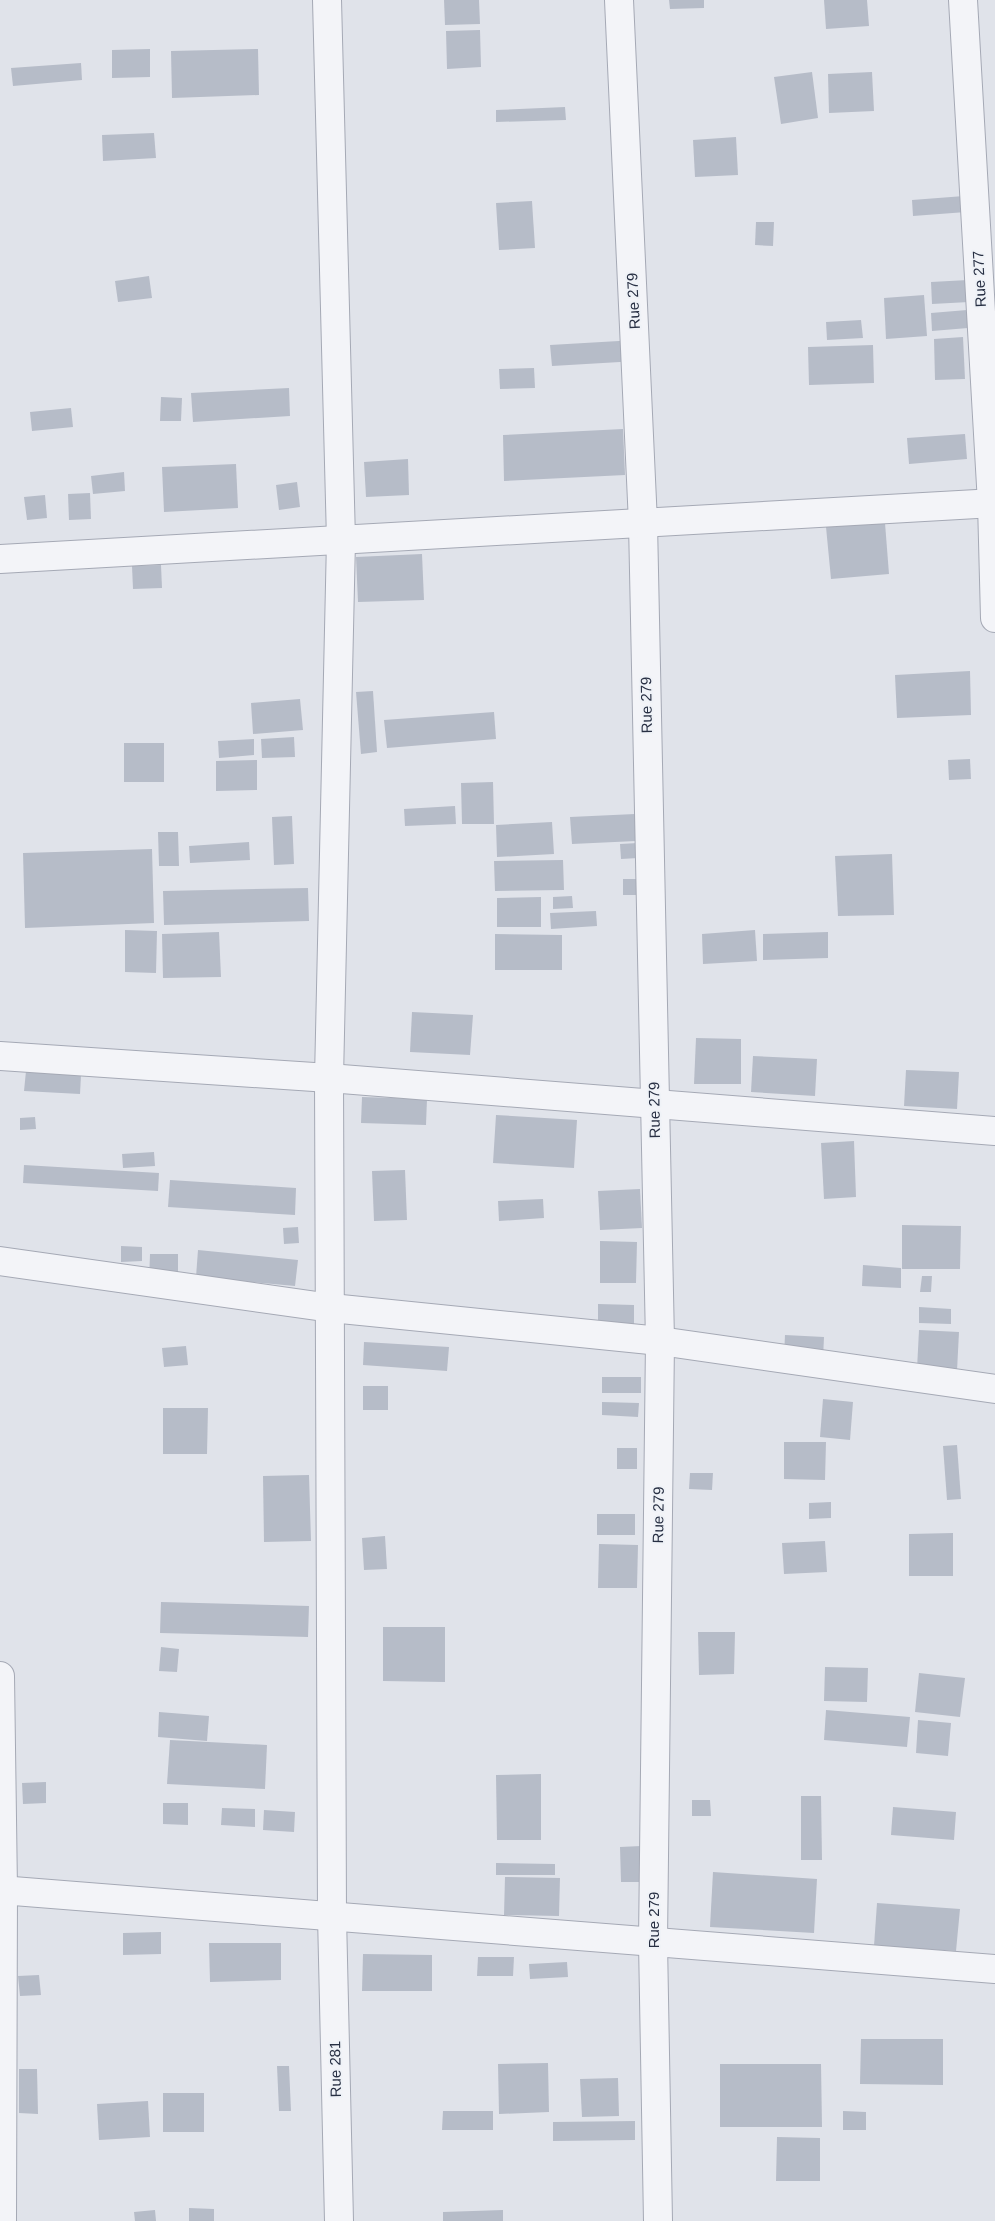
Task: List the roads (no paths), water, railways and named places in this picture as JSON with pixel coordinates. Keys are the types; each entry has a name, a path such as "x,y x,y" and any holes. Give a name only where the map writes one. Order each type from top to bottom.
{"street":[{"name":"Rue 281","path":"327,0 341,540 329,1078 332,1916 339,2221"},
{"name":"Rue 279","path":"619,0 643,523 660,1341 653,1942 658,2221"},
{"name":"Rue 277","path":"963,0 994,503 995,618"},
{"path":"0,559 994,503"},
{"path":"0,1056 329,1078 995,1131"},
{"path":"0,1261 331,1308 660,1341 995,1389"},
{"path":"0,1676 2,2221"},
{"path":"1,1890 995,1969"}]}
